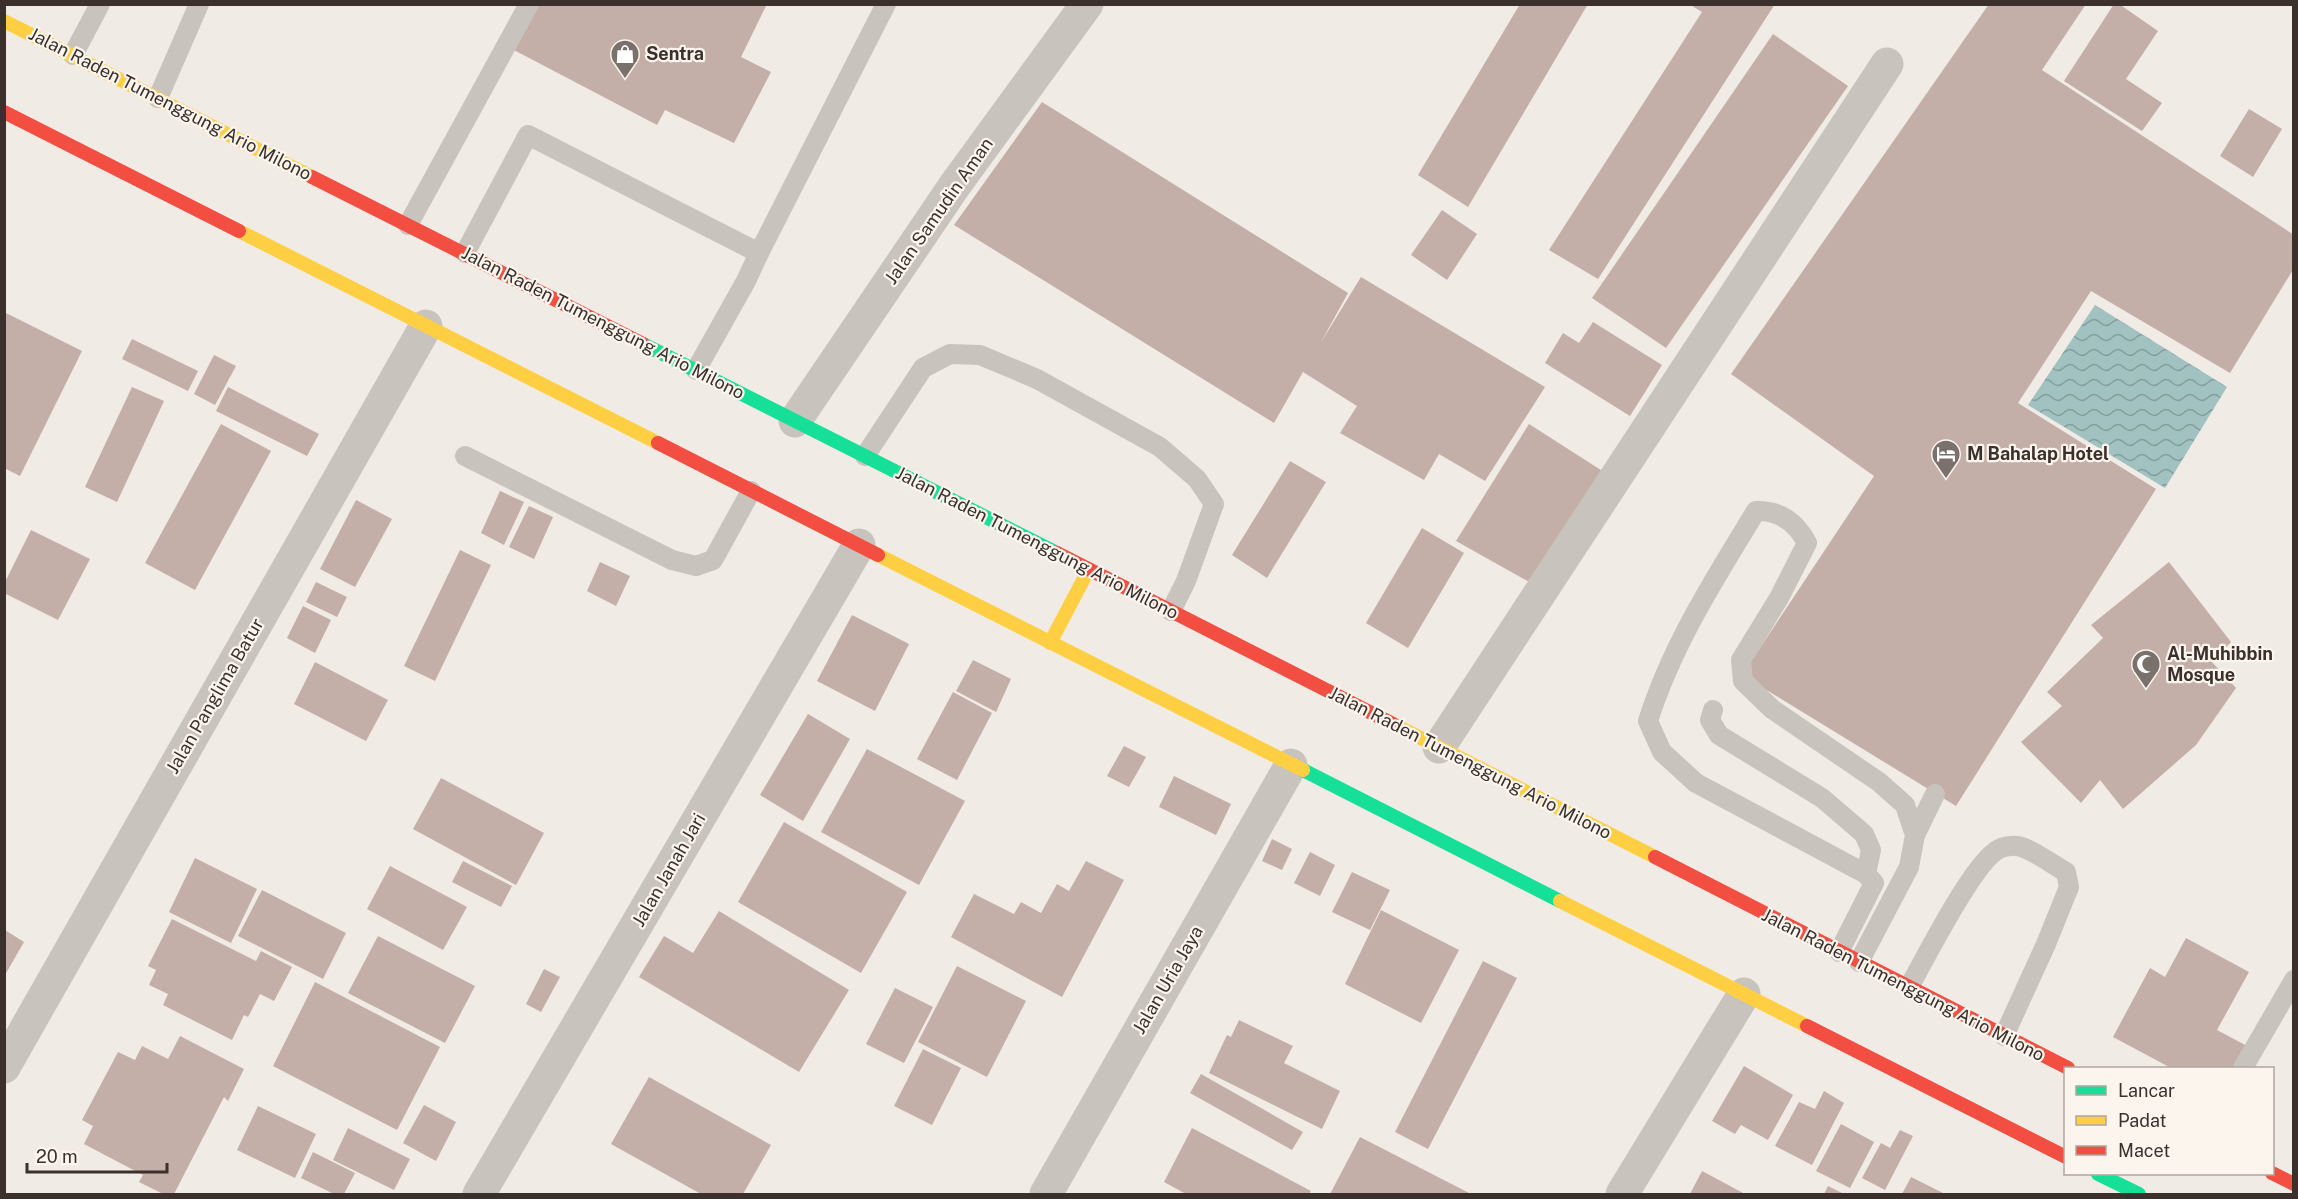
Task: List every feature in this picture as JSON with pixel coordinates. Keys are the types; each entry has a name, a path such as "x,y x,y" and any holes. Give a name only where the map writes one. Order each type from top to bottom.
{"highway":[{"name":"Jalan Raden Tumenggung Ario Milono","path":"4,21 1089,569 2066,1067"},
{"path":"4,112 2064,1156"},
{"path":"1050,643 1089,569"},
{"path":"2274,1174 2294,1184"},
{"path":"2102,1175 2139,1194"}],"street":[{"name":"Jalan Samudin Aman","path":"795,420 955,185 1087,4"},
{"path":"1438,747 1887,64"},
{"name":"Jalan Panglima Batur","path":"4,1066 426,327"},
{"name":"Jalan Janah Jari","path":"479,1194 859,545"},
{"name":"Jalan Uria Jaya","path":"1046,1194 1291,765"},
{"path":"1622,1194 1744,994"}],"lane":[{"path":"73,55 100,4"},
{"path":"158,98 199,4"},
{"path":"408,225 529,4"},
{"path":"696,370 746,281 886,4"},
{"path":"465,253 528,135 759,254"},
{"path":"865,456 922,368 950,354 980,355 1037,379 1160,447 1197,479 1214,504 1186,581 1171,611"},
{"path":"465,456 672,560 696,566 713,560 751,491"},
{"path":"1839,952 1874,883 1866,874 1696,783 1662,752 1648,721 1657,691 1680,642 1711,584 1756,511 1768,511 1785,518 1799,528 1806,543 1779,598 1741,660 1743,681 1772,709 1879,782 1905,805 1915,835"},
{"path":"1713,710 1710,720 1719,735 1822,798 1864,834 1870,850 1866,874"},
{"path":"1859,962 1909,867 1915,835 1935,794"},
{"path":"1909,987 1962,894 1978,870 1999,849 2017,846 2041,857 2066,872 2069,887 2004,1036"},
{"path":"2243,1067 2294,980"}],"water":[{"path":"2095,305 2227,387 2165,488 2028,405"}],"building":[{"name":"Sentra","path":"535,4 767,4 741,57 771,72 734,143 665,110 657,125 512,49"},
{"path":"1520,4 1588,4 1468,207 1418,175"},
{"path":"1689,4 1775,4 1598,279 1549,250 1702,12"},
{"path":"1989,4 2086,4 2042,70 2294,235 2294,268 2230,373 2091,291 2018,403 2156,489 1956,806 1742,675 1874,476 1731,374"},
{"path":"2114,4 2119,4 2158,31 2126,79 2162,103 2142,131 2064,81"},
{"path":"1773,34 1848,86 1666,348 1592,298"},
{"path":"1042,102 1348,293 1320,344 1361,277 1545,387 1485,481 1439,454 1424,480 1340,433 1357,406 1303,372 1274,423 954,225"},
{"path":"2249,109 2282,129 2253,177 2220,156"},
{"path":"1442,210 1477,234 1447,280 1411,255"},
{"path":"4,312 82,351 20,476 4,468"},
{"path":"1593,322 1662,365 1630,416 1545,363 1563,333 1579,343"},
{"path":"132,339 198,371 188,391 122,359"},
{"path":"214,355 236,366 215,405 194,394"},
{"path":"132,387 164,401 117,502 85,487"},
{"path":"228,387 319,434 307,456 216,411"},
{"path":"221,424 271,451 195,590 145,563"},
{"path":"1529,424 1604,472 1531,583 1456,541"},
{"path":"1290,461 1326,482 1267,578 1232,555"},
{"path":"500,491 524,502 504,545 481,533"},
{"path":"356,500 392,519 355,587 320,569"},
{"path":"529,506 553,517 534,559 509,547"},
{"path":"1422,528 1464,553 1408,648 1366,623"},
{"path":"31,530 90,559 58,620 4,593 4,584"},
{"path":"460,550 491,565 435,681 404,666"},
{"path":"600,562 630,576 616,606 587,591"},
{"name":"Al-Muhibbin Mosque","path":"2169,562 2231,642 2212,662 2236,688 2196,745 2123,809 2100,780 2081,803 2021,742 2062,706 2047,692 2103,638 2091,625"},
{"path":"316,582 347,597 337,617 306,602"},
{"path":"303,606 331,620 315,653 287,638"},
{"path":"852,615 909,644 875,711 817,681"},
{"path":"973,660 1011,679 996,712 956,691"},
{"path":"315,662 388,700 366,741 294,704"},
{"path":"953,692 992,713 957,780 917,759"},
{"path":"808,714 850,739 803,821 760,795"},
{"path":"1124,746 1146,757 1129,787 1107,776"},
{"path":"867,749 965,801 919,885 821,832"},
{"path":"1174,776 1231,804 1216,835 1159,807"},
{"path":"441,778 544,833 516,885 413,829"},
{"path":"784,822 907,892 861,973 738,902"},
{"path":"1272,839 1292,849 1282,870 1262,861"},
{"path":"1310,852 1335,865 1320,896 1294,883"},
{"path":"195,858 257,889 231,943 169,912"},
{"path":"463,861 512,886 501,907 452,882"},
{"path":"1086,861 1124,880 1062,997 951,937 974,894 1014,914 1021,902 1041,913 1057,884 1069,891"},
{"path":"390,866 467,907 443,950 367,909"},
{"path":"1352,872 1390,890 1370,930 1332,912"},
{"path":"262,890 346,933 323,979 238,936"},
{"path":"1381,910 1459,950 1421,1023 1345,984"},
{"path":"719,911 849,990 799,1072 639,977 664,936 693,953"},
{"path":"172,919 256,961 261,951 292,967 274,1001 260,994 248,1017 244,1015 232,1040 163,1005 168,994 149,985 156,970 148,966"},
{"path":"5,930 24,942 5,975"},
{"path":"378,936 475,986 445,1043 348,993"},
{"path":"2186,938 2249,972 2217,1030 2249,1047 2238,1067 2169,1067 2113,1037 2150,968 2165,977"},
{"path":"1483,961 1517,978 1428,1149 1395,1132"},
{"path":"957,966 1026,1001 987,1077 918,1042"},
{"path":"544,969 560,977 541,1012 526,1004"},
{"path":"315,982 440,1047 397,1130 273,1066"},
{"path":"895,988 933,1007 904,1063 866,1044"},
{"path":"1239,1020 1293,1046 1284,1063 1340,1091 1322,1129 1209,1073 1227,1035 1231,1037"},
{"path":"180,1036 244,1069 228,1101 224,1097 174,1194 163,1194 139,1182 143,1175 84,1144 93,1126 82,1120 118,1052 135,1060 142,1046 168,1059"},
{"path":"923,1049 961,1068 932,1125 894,1106"},
{"path":"1744,1066 1793,1095 1768,1140 1741,1125 1735,1134 1712,1121"},
{"path":"1201,1074 1303,1132 1292,1150 1190,1093"},
{"path":"649,1077 771,1145 743,1194 701,1194 611,1144"},
{"path":"1824,1091 1844,1103 1812,1165 1775,1146 1799,1102 1815,1109"},
{"path":"424,1105 456,1122 436,1161 403,1143"},
{"path":"258,1106 316,1134 295,1178 237,1150"},
{"path":"1841,1124 1874,1142 1850,1188 1816,1171"},
{"path":"348,1128 410,1159 394,1190 333,1160"},
{"path":"1192,1128 1311,1191 1309,1194 1186,1194 1164,1182"},
{"path":"1900,1130 1913,1136 1885,1190 1862,1178 1881,1143 1890,1148"},
{"path":"1360,1137 1471,1194 1330,1194"},
{"path":"313,1152 355,1173 344,1194 334,1194 301,1178"},
{"path":"1702,1171 1745,1194 1690,1194"},
{"path":"1911,1177 1945,1194 1902,1194"},
{"path":"1828,1186 1844,1194 1824,1194"}],"traffic: fast":[{"path":"643,344 1057,553"},
{"path":"1303,770 1560,901"},
{"path":"2100,1175 2139,1194"}],"traffic: slow":[{"path":"4,21 312,177"},
{"path":"239,231 658,443"},
{"path":"878,555 1303,770"},
{"path":"1050,643 1089,569"},
{"path":"1393,724 1655,857"},
{"path":"1560,901 1807,1026"}],"traffic: jam":[{"path":"4,112 239,231"},
{"path":"312,177 643,344"},
{"path":"658,443 878,555"},
{"path":"1057,553 1393,724"},
{"path":"1655,857 2066,1067"},
{"path":"1807,1026 2064,1156"},
{"path":"2274,1174 2294,1184"}],"place":[{"name":"Sentra","path":"625,80"},
{"name":"M Bahalap Hotel","path":"1946,480"},
{"name":"Al-Muhibbin Mosque","path":"2146,690"}]}
